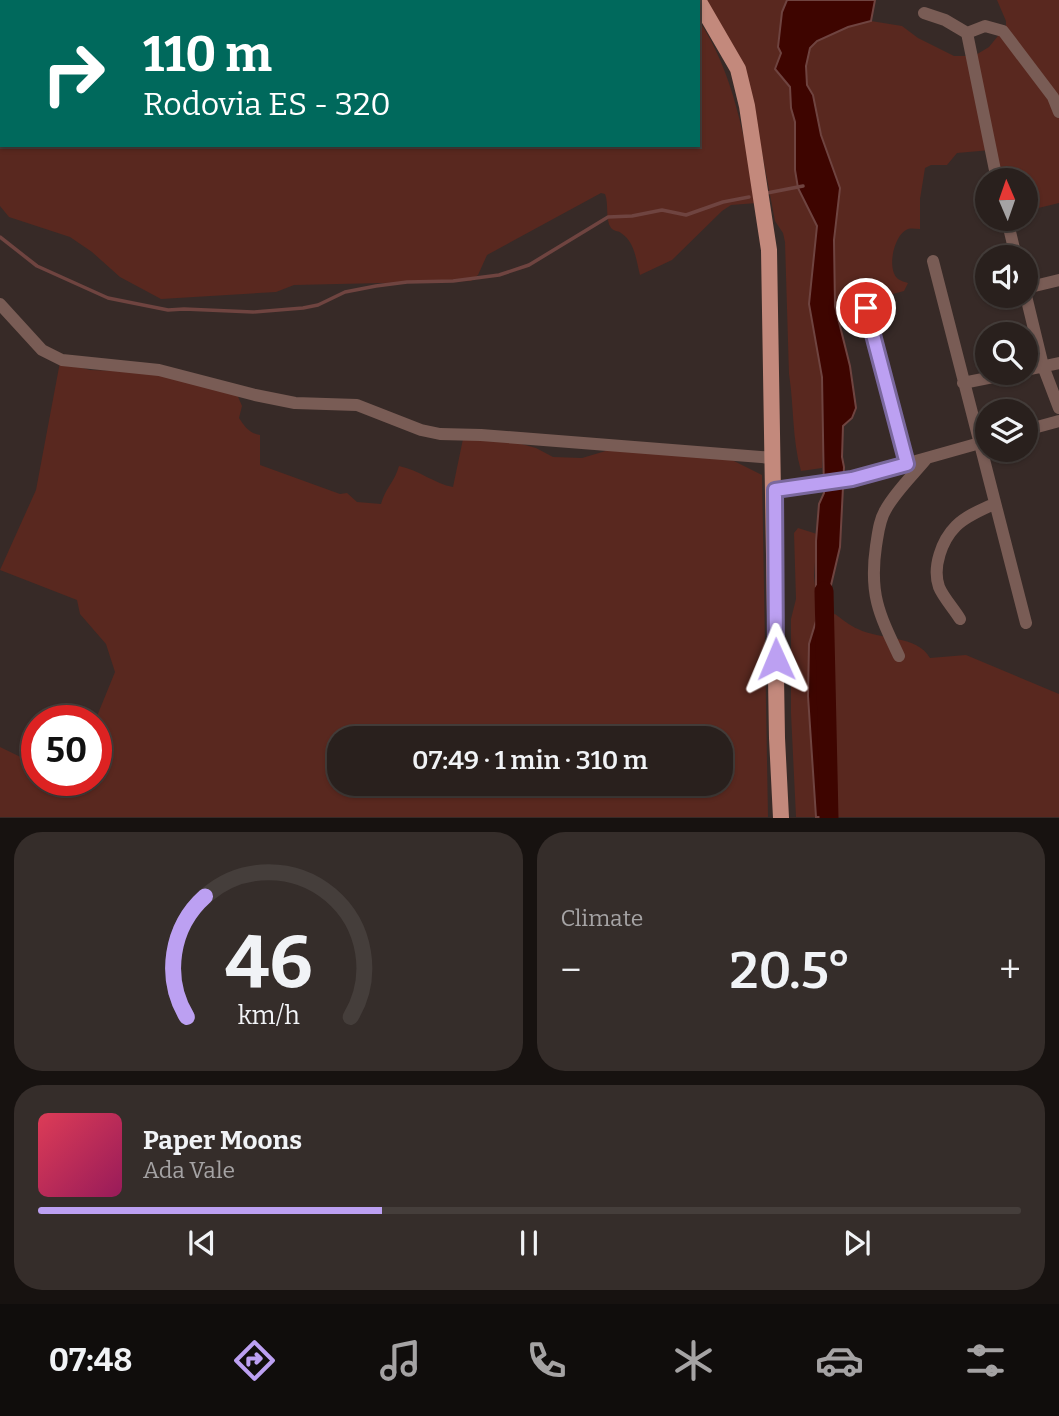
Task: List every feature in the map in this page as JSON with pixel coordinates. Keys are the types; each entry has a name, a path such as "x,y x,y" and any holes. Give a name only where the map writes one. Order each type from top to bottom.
{"main road":[{"path":"700,3 738,69 747,106 769,250 781,817"}],"street":[{"path":"924,13 945,20 967,33 995,168"},
{"path":"967,33 985,26 1003,31 1053,97 1059,112"},
{"path":"933,261 975,421"},
{"path":"1038,285 1059,280"},
{"path":"0,304 42,350 62,360 159,370 295,403 357,405 421,430 440,434 773,458"},
{"path":"866,308 907,464"},
{"path":"1029,308 1043,366 1059,408"},
{"path":"1038,367 1059,363"},
{"path":"963,383 975,381"},
{"path":"1038,427 1059,421"},
{"path":"775,490 852,479 975,445"},
{"path":"899,656 879,614 873,594 873,562 878,530 885,509 927,458"},
{"path":"986,462 994,504 1026,622"},
{"path":"960,619 939,587 937,567 940,553 955,526 970,515 994,504"}],"shaded area":[{"path":"701,0 787,0 782,12 778,47 781,52 775,69 790,87 795,122 798,188 817,226 809,304 822,377 822,468 801,471 798,459 789,374 785,242 775,221 755,116"},
{"path":"787,0 875,0 871,21 848,27 817,41 810,48 806,66 807,85 813,95 821,135 840,188 834,240 835,306 850,366 856,408 852,418 843,426 840,547 823,619 825,640 821,659 830,740 822,764 828,790 829,817 816,817 808,696 809,644 816,621 816,541 819,504 824,493 822,377 809,304 817,226 798,188 795,170 795,122 790,87 775,69 781,53 778,47 782,12"},
{"path":"997,0 1059,0 1059,203 1038,208 1038,168 995,168 991,150 957,153 947,165 931,165 925,168 920,199 920,229 903,232 893,252 894,274 908,283 904,291 893,294 870,295 866,291 859,293 850,318 844,319 840,325 835,306 834,240 840,188 821,135 813,95 807,85 806,66 810,48 817,41 848,27 871,21 902,26 918,38 954,56 974,56 989,47 1006,26"},
{"path":"700,22 711,40 730,85 757,203 731,205 672,260 640,275 629,241 609,225 605,194 601,193 487,255 478,275 471,281 294,285 276,292 161,299 120,277 70,237 9,217 0,206 0,147 700,147"},
{"path":"60,362 90,370 147,372 236,392 242,406 239,418 248,429 260,435 260,465 340,494 347,493 357,502 381,504 399,466 453,487 463,439 518,443 553,457 582,458 609,450 724,456 762,475 768,817 0,817 0,747 21,757 21,796 112,796 112,705 102,705 115,672 106,644 80,614 77,600 0,570 36,490"},
{"path":"798,528 817,534 814,576 817,604 816,621 809,644 808,696 816,817 796,817 791,713 791,619 796,599 794,533"},
{"path":"835,614 852,626 867,632 916,645 930,658 966,655 1059,694 1059,817 829,817 822,764 830,740 821,659 825,640 823,619"}],"waterway":[{"path":"767,193 803,186"},
{"path":"0,237 37,266 108,298 168,310 253,312 318,305 345,292 376,286 499,275 529,265 608,217 662,210 686,215 723,202 749,197"},
{"path":"824,591 829,818"}],"route":[{"path":"776,659 775,490 852,479 907,464 866,308"}]}
